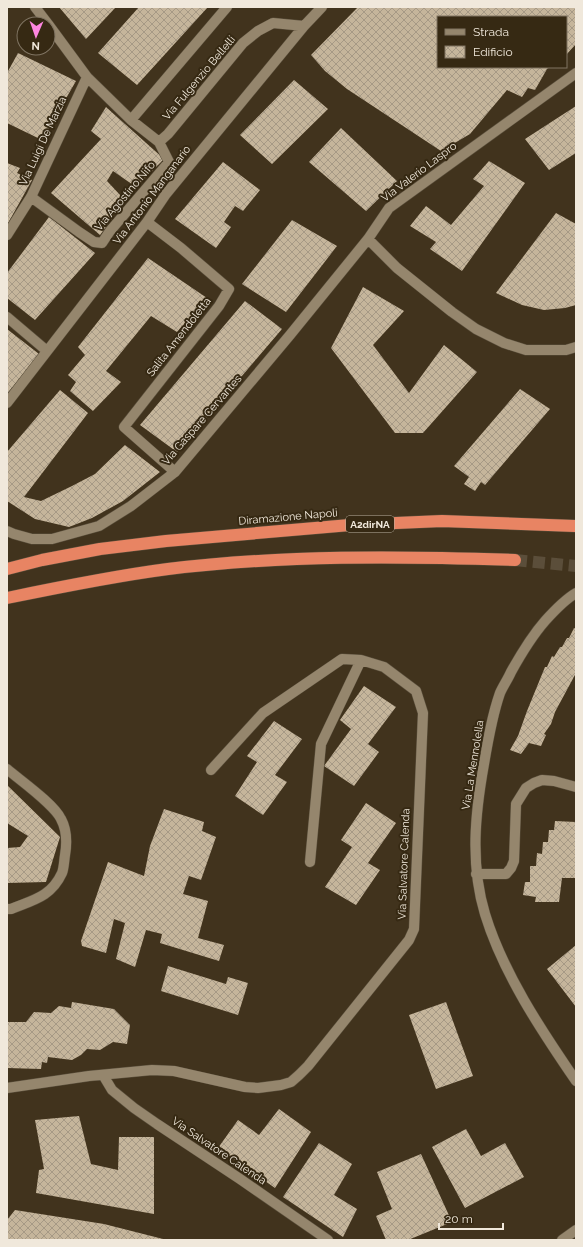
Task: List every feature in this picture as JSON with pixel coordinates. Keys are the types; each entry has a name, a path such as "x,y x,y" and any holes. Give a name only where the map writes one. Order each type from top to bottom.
{"highway":[{"name":"Diramazione Napoli","path":"7,569 42,560 100,549 166,541 350,525 442,521 575,526"},
{"path":"7,598 80,583 167,569 242,562 337,558 428,557 515,560"}],"street":[{"path":"35,7 42,16"},
{"path":"56,35 87,77 131,120 227,7"},
{"name":"Via Antonio Manganario","path":"7,403 147,222 166,194 304,26 322,7"},
{"name":"Via Fulgenzio Bellelli","path":"160,142 243,43 274,23 304,26"},
{"name":"Via Valerio Laspro","path":"368,239 389,208 576,73"},
{"name":"Via Luigi De Marzia","path":"7,235 31,197 87,77"},
{"name":"Via Agostino Nifo","path":"31,197 94,242 102,243 110,231 169,162 160,142 131,120"},
{"name":"Salita Amendoletta","path":"147,222 229,288 219,306 124,427 176,472"},
{"path":"368,239 397,268 452,312 476,329 504,343 526,350 566,350 576,347"},
{"name":"Via Gaspare Cervantes","path":"7,531 32,539 52,539 99,526 131,506 176,472 368,239"},
{"path":"7,317 47,351"},
{"name":"Via La Mennolella","path":"576,593 570,596 553,611 533,634 500,692 489,733 479,792 475,840 476,874 485,914 499,950 518,990 548,1040 576,1081"},
{"name":"Via Salvatore Calenda","path":"7,1088 89,1076 152,1070 174,1071 245,1087 258,1088 291,1082 308,1066 409,940 414,929 423,713 416,691 384,667 361,660 342,659 263,713 211,770"},
{"path":"310,862 321,744 361,660"},
{"path":"7,770 53,808 61,819 66,834 66,851 62,872 54,887 41,898 7,909"},
{"path":"476,874 506,874 511,868 514,861 516,804 526,788 542,780 554,781 576,787"},
{"name":"Via Salvatore Calenda","path":"104,1075 112,1090 134,1108 328,1240"},
{"path":"562,1240 576,1230"}],"building":[{"path":"59,7 116,7 86,39"},
{"path":"139,7 208,7 137,85 98,53"},
{"path":"358,7 576,7 576,44 567,54 567,16 437,16 437,68 548,68 535,90 528,88 522,97 507,90 470,134 441,151 347,89 325,71 311,55"},
{"path":"16,56 24,56 76,81 42,140 7,123 7,73"},
{"path":"294,80 328,109 272,164 240,135"},
{"path":"576,106 576,153 549,170 525,139"},
{"path":"106,107 164,159 136,187 113,171 107,181 121,196 108,213 114,216 100,235 51,193 101,139 91,131"},
{"path":"341,128 397,181 366,211 309,162"},
{"path":"489,161 525,183 462,271 430,249 436,242 410,226 426,206 451,225 484,186 473,179"},
{"path":"223,162 260,190 243,211 235,206 224,222 231,227 216,248 175,219"},
{"path":"7,163 20,168 17,173 32,180 7,225"},
{"path":"556,213 576,224 576,305 565,308 544,310 522,305 496,293"},
{"path":"49,217 95,253 35,320 7,298 7,273"},
{"path":"292,220 337,246 286,312 242,284"},
{"path":"148,258 207,298 177,332 151,316 106,371 121,382 93,411 70,391 76,382 68,375 85,355 78,347"},
{"path":"363,287 404,311 373,345 409,393 444,345 477,372 423,433 395,433 331,348"},
{"path":"245,301 282,329 177,452 140,425"},
{"path":"7,329 39,354 7,394"},
{"path":"520,389 550,409 485,485 481,482 475,491 464,484 469,477 454,466"},
{"path":"60,390 88,413 24,497 41,501 72,486 95,474 125,445 160,472 123,501 92,518 69,527 35,519 7,501 7,452"},
{"path":"574,628 576,629 576,673 555,712 551,724 544,734 546,735 541,746 529,743 521,754 510,750 518,736 545,667 547,667 552,656 554,657 567,638 569,638"},
{"path":"364,686 396,707 368,744 379,752 354,786 324,766 351,729 340,720"},
{"path":"274,721 302,739 275,775 287,782 263,815 235,796 257,762 247,756"},
{"path":"7,785 60,837 46,882 7,883 7,848 20,847 28,836 7,823"},
{"path":"366,803 396,823 368,863 380,870 356,905 325,887 352,847 341,840"},
{"path":"164,809 204,822 202,831 216,837 201,880 189,876 183,894 208,901 198,938 224,945 219,961 160,943 162,934 146,930 135,967 116,959 125,923 114,919 106,953 82,946 81,941 108,862 144,876 150,846"},
{"path":"555,821 576,822 575,878 562,878 559,902 535,902 536,897 523,895 525,882 530,882 530,866 536,866 537,853 542,854 543,842 548,842 549,830 554,830"},
{"path":"576,945 576,1007 547,969"},
{"path":"168,966 226,984 228,977 248,983 238,1015 161,991"},
{"path":"72,1002 114,1009 130,1025 127,1044 113,1042 100,1050 87,1049 81,1055 72,1060 48,1057 47,1063 42,1062 41,1069 7,1068 7,1022 26,1022 34,1012 51,1013 59,1006 71,1008"},
{"path":"446,1002 473,1076 436,1089 409,1015"},
{"path":"279,1109 311,1132 275,1188 218,1148 238,1120 259,1135"},
{"path":"79,1116 91,1164 118,1170 119,1137 154,1137 154,1214 36,1193 39,1170 44,1169 35,1120"},
{"path":"466,1129 481,1156 505,1143 524,1177 465,1208 432,1147"},
{"path":"319,1143 352,1164 334,1195 357,1209 343,1237 283,1197"},
{"path":"421,1154 452,1222 408,1240 386,1240 376,1216 392,1209 377,1172"},
{"path":"15,1210 104,1224 167,1240 7,1240 7,1220"}],"tunnel":[{"path":"515,560 576,566"}]}
